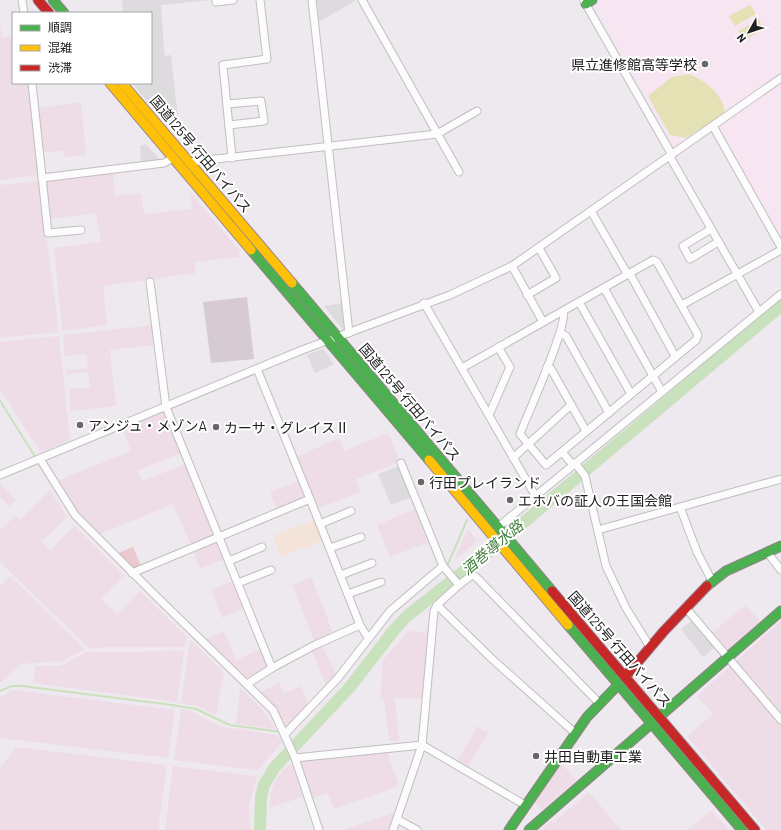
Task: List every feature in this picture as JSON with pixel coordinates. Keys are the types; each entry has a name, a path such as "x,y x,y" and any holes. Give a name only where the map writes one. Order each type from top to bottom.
{"main road":[{"path":"38,0 48,12"},
{"path":"53,0 63,12"},
{"name":"国道125号 行田バイパス","path":"111,84 327,341 497,531"},
{"name":"国道125号 行田バイパス","path":"123,84 338,336 497,531 618,685 742,830"},
{"name":"国道125号 行田バイパス","path":"507,545 659,716 755,830"},
{"path":"625,677 650,647 712,581 726,571 781,546"},
{"path":"529,830 650,723 781,611"},
{"path":"509,830 575,733 599,703 618,685"}],"street":[{"path":"22,0 24,12"},
{"path":"216,0 216,2 232,0"},
{"path":"232,158 223,65 267,59 260,0"},
{"path":"312,0 349,333"},
{"path":"362,0 459,172"},
{"path":"587,1 718,242 759,312"},
{"path":"0,475 338,336 450,294 512,266 781,78"},
{"path":"32,84 48,233 81,230"},
{"path":"227,104 261,101 264,120 229,125"},
{"path":"189,162 437,134 477,111"},
{"path":"682,305 781,248 712,126"},
{"path":"42,178 164,163 173,158"},
{"path":"591,211 629,274 675,356"},
{"path":"711,229 682,246 690,259 718,242"},
{"path":"527,295 556,278 539,248"},
{"path":"462,368 653,260 657,262 698,335 696,340 546,465 520,434 560,333 565,316 563,311"},
{"path":"512,266 543,322"},
{"path":"150,282 166,407 272,668"},
{"path":"604,288 662,392"},
{"path":"497,531 781,294"},
{"path":"579,302 631,394"},
{"path":"424,303 536,498"},
{"path":"560,333 566,336 609,413"},
{"path":"489,415 510,367 498,347"},
{"path":"547,367 551,369 586,432"},
{"path":"257,369 360,625 368,638"},
{"path":"513,458 571,406"},
{"path":"562,452 586,476 606,566 626,608 650,647"},
{"path":"40,459 75,515 273,710 295,756 319,830"},
{"path":"401,463 443,566 458,584"},
{"path":"598,530 781,478"},
{"path":"132,572 310,499"},
{"path":"680,507 697,552 712,581"},
{"path":"320,524 351,511"},
{"path":"330,548 361,537"},
{"path":"229,561 262,547"},
{"path":"767,552 781,570"},
{"path":"341,575 372,563"},
{"path":"285,734 338,678 390,612 443,566"},
{"path":"238,583 271,570"},
{"path":"393,830 422,745 434,611 437,605 458,584 472,575 476,577 599,703"},
{"path":"348,594 381,582"},
{"path":"437,605 491,658 575,733"},
{"path":"686,608 781,720"},
{"path":"247,684 272,668 315,645 360,625"},
{"path":"295,756 422,745 525,805"},
{"path":"397,819 418,830"}],"shaded area":[{"path":"122,0 210,0 161,5 165,56 171,55 179,127 168,127 133,84 152,84 152,12 123,12"},
{"path":"317,0 356,0 319,22"},
{"name":"県立進修館高等学校","path":"602,0 781,0 781,238 715,121 675,149 597,7 599,2"},
{"path":"750,5 756,14 735,26 729,16"},
{"path":"759,20 764,29 743,41 738,31"},
{"path":"0,22 2,38 12,37 12,84 28,84 39,175 0,180"},
{"path":"689,74 702,80 713,89 724,106 725,113 686,138 670,135 648,96 672,77"},
{"path":"81,102 86,155 64,157 63,151 43,152 39,108"},
{"path":"146,144 160,160 141,162 140,146"},
{"path":"113,173 115,196 141,193 144,214 192,209 190,192 240,251 239,257 195,262 196,273 103,286 107,325 62,331 54,248 101,242 96,213 50,219 45,180"},
{"path":"39,181 59,332 0,338 0,185"},
{"path":"247,297 254,359 211,363 203,302"},
{"path":"344,303 346,318 345,330 343,330 324,306"},
{"path":"154,325 156,345 110,350 116,406 71,411 69,389 90,387 88,372 69,374 67,376 67,368 69,370 88,368 86,354 65,356 63,335"},
{"path":"59,336 70,440 41,453 0,389 0,342"},
{"path":"323,349 334,364 315,373 307,355"},
{"path":"165,412 181,453 137,471 142,481 185,464 214,533 213,537 191,545 173,504 98,535 77,511 57,481 131,451 123,429"},
{"path":"386,434 390,436 399,462 356,479 360,492 316,509 296,457 339,438 344,451"},
{"path":"400,466 412,497 391,505 378,474"},
{"path":"300,480 306,495 302,500 277,510 270,492"},
{"path":"0,483 16,500 10,507 0,497"},
{"path":"50,490 67,517 42,541 50,550 75,526 124,576 101,599 117,614 140,591 187,637 184,647 105,647 90,649 0,562 0,530 15,516 20,520"},
{"path":"417,508 430,542 390,557 377,525"},
{"path":"315,520 323,540 281,557 273,536"},
{"path":"468,529 477,541 453,562"},
{"path":"215,541 218,542 225,559 200,569 193,551"},
{"path":"133,547 141,566 132,570 117,556 118,553"},
{"path":"10,576 85,649 61,661 21,664 0,683 0,586"},
{"path":"311,577 334,635 315,643 292,585"},
{"path":"234,580 245,608 222,618 211,590"},
{"path":"745,605 760,621 728,650 713,632"},
{"path":"692,621 714,648 703,657 681,629"},
{"path":"781,621 781,830 766,830 687,736 713,714 697,696"},
{"path":"224,631 236,660 261,649 269,668 251,678 243,676 204,639"},
{"path":"409,631 430,633 424,699 395,698 399,741 389,741 384,699 380,698 383,660"},
{"path":"190,640 224,672 216,716 200,707 181,703"},
{"path":"321,644 336,674 326,685 311,649"},
{"path":"184,651 177,702 33,683 35,666 60,666 86,652"},
{"path":"279,683 284,693 301,686 309,705 286,729 276,708 260,692"},
{"path":"240,688 261,708 276,729 236,724"},
{"path":"12,690 175,710 168,758 0,738 0,697"},
{"path":"181,709 191,711 219,726 276,735 283,741 260,768 256,770 174,760"},
{"path":"477,726 488,733 468,766 458,760"},
{"path":"16,747 167,765 158,830 0,830 0,768"},
{"path":"387,752 399,786 334,809 328,793 312,798 300,760"},
{"path":"294,762 305,796 269,808 271,793 275,781 283,770"},
{"path":"561,763 576,780 542,810 533,801"},
{"path":"173,766 257,776 249,805 250,830 165,830"},
{"path":"589,792 621,830 540,830 551,821 553,823"},
{"path":"712,810 729,830 688,830"},
{"path":"396,812 390,830 343,830"}],"waterway":[{"name":"酒巻導水路","path":"260,830 261,797 264,785 274,768 350,687 394,630 407,616 492,549 781,306"},
{"path":"0,401 36,458"},
{"path":"448,564 467,520"},
{"path":"0,691 12,686 22,686 172,705 196,709 230,725 281,732"}],"traffic: fast":[{"path":"53,0 63,12"},
{"path":"586,4 592,0"},
{"path":"251,250 429,460"},
{"path":"292,283 552,591"},
{"path":"707,586 726,571 781,546"},
{"path":"529,830 781,611"},
{"path":"568,625 742,830"},
{"path":"509,830 587,717 618,685"}],"traffic: slow":[{"path":"111,84 251,250"},
{"path":"123,84 292,283"},
{"path":"429,460 568,625"}],"traffic: jam":[{"path":"38,0 48,12"},
{"path":"625,677 664,631 707,586"},
{"path":"552,591 755,830"}],"place":[{"name":"県立進修館高等学校","path":"705,64"},
{"name":"アンジュ・メゾンA","path":"80,425"},
{"name":"カーサ・グレイスⅡ","path":"216,427"},
{"name":"行田プレイランド","path":"421,482"},
{"name":"エホバの証人の王国会館","path":"510,500"},
{"name":"井田自動車工業","path":"536,756"}]}
